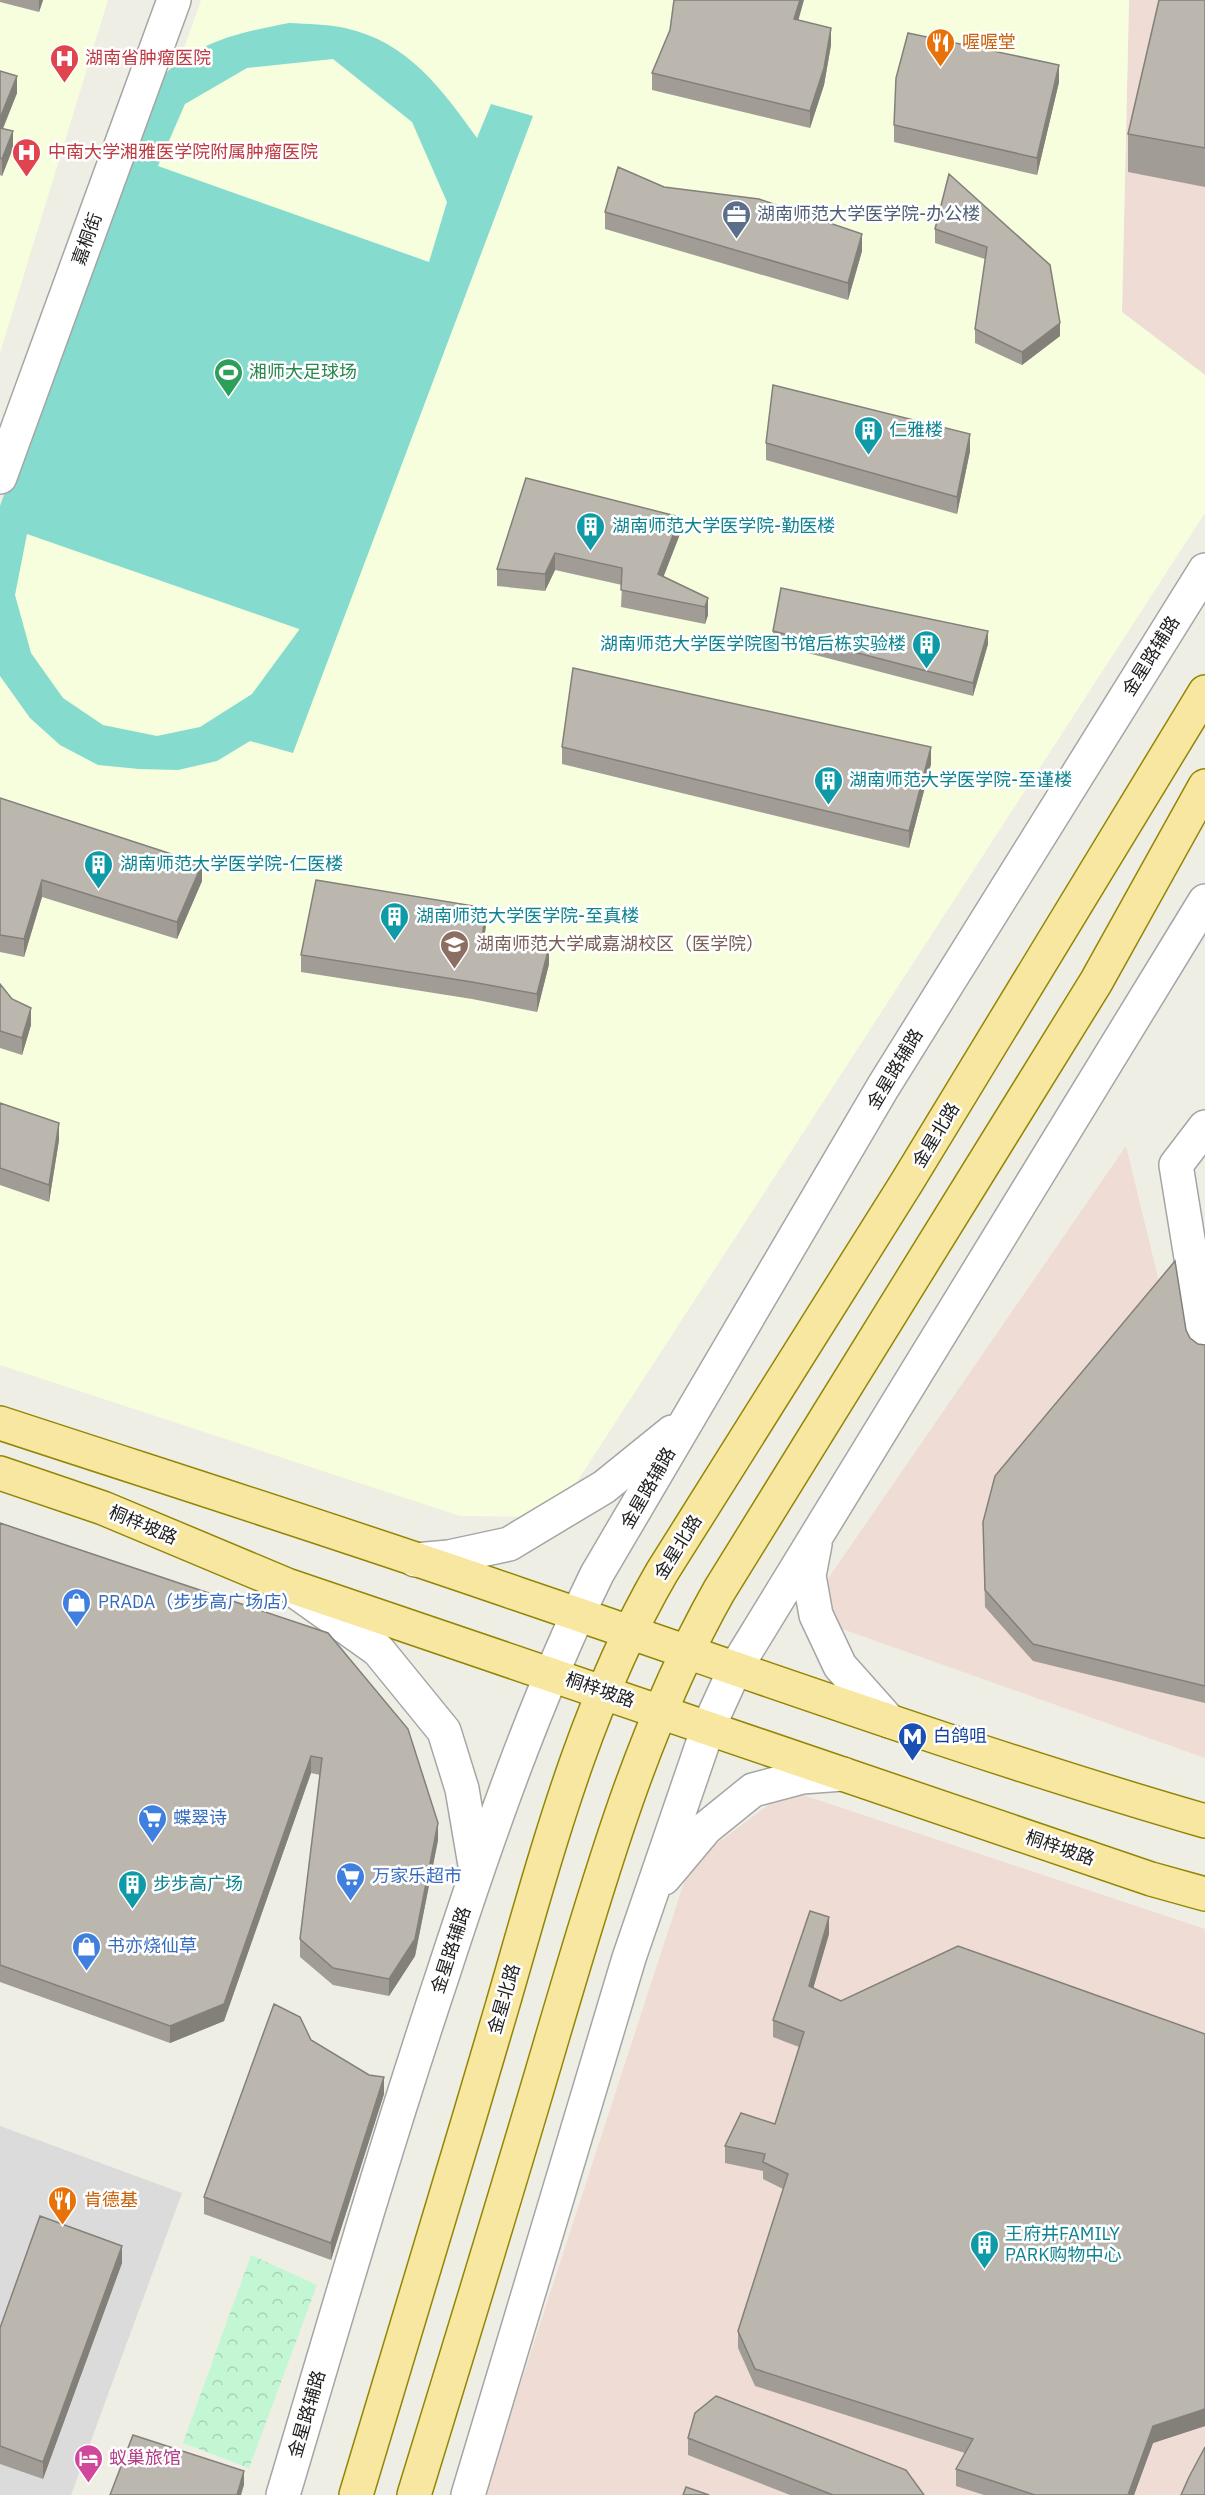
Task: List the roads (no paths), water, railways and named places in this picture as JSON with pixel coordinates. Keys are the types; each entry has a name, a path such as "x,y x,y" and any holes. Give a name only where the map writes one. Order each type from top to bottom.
{"main road":[{"name":"金星北路","path":"356,2495 578,1758 629,1632 662,1572 907,1182 1205,692"},
{"path":"414,2495 571,1976 634,1777 686,1653 719,1591 1096,982 1203,794"},
{"path":"0,1423 577,1614 889,1721 1090,1787 1205,1821"},
{"name":"桐梓坡路","path":"0,1473 103,1508 287,1584 1151,1879 1205,1894"}],"street":[{"name":"嘉桐街","path":"0,477 174,0"},
{"name":"金星路辅路","path":"283,2495 389,2136 476,1873 577,1614 597,1574 883,1087 1205,570"},
{"path":"468,2495 629,1958 708,1728 735,1669 1205,901"},
{"path":"1205,1127 1176,1165 1205,1344"},
{"path":"415,1560 448,1557 509,1544 604,1487 687,1420"},
{"path":"817,1535 809,1576 816,1615 840,1666 889,1721"},
{"path":"287,1584 378,1650 444,1731 462,1789 476,1873"},
{"path":"651,1893 706,1828 753,1790 802,1777 843,1774"}],"place":[{"name":"喔喔堂","path":"941,68"},
{"name":"湖南省肿瘤医院","path":"64,84"},
{"name":"中南大学湘雅医学院附属肿瘤医院","path":"27,178"},
{"name":"湖南师范大学医学院-办公楼","path":"736,240"},
{"name":"湘师大足球场","path":"228,398"},
{"name":"仁雅楼","path":"868,456"},
{"name":"湖南师范大学医学院-勤医楼","path":"591,552"},
{"name":"湖南师范大学医学院图书馆后栋实验楼","path":"927,670"},
{"name":"湖南师范大学医学院-至谨楼","path":"828,806"},
{"name":"湖南师范大学医学院-仁医楼","path":"99,890"},
{"name":"湖南师范大学医学院-至真楼","path":"395,942"},
{"name":"湖南师范大学咸嘉湖校区（医学院）","path":"455,970"},
{"name":"PRADA（步步高广场店）","path":"77,1628"},
{"name":"白鸽咀","path":"912,1762"},
{"name":"蝶翠诗","path":"152,1844"},
{"name":"万家乐超市","path":"351,1902"},
{"name":"步步高广场","path":"132,1910"},
{"name":"书亦烧仙草","path":"86,1972"},
{"name":"肯德基","path":"63,2226"},
{"name":"王府井FAMILY PARK购物中心","path":"984,2270"},
{"name":"蚁巢旅馆","path":"88,2484"}]}
